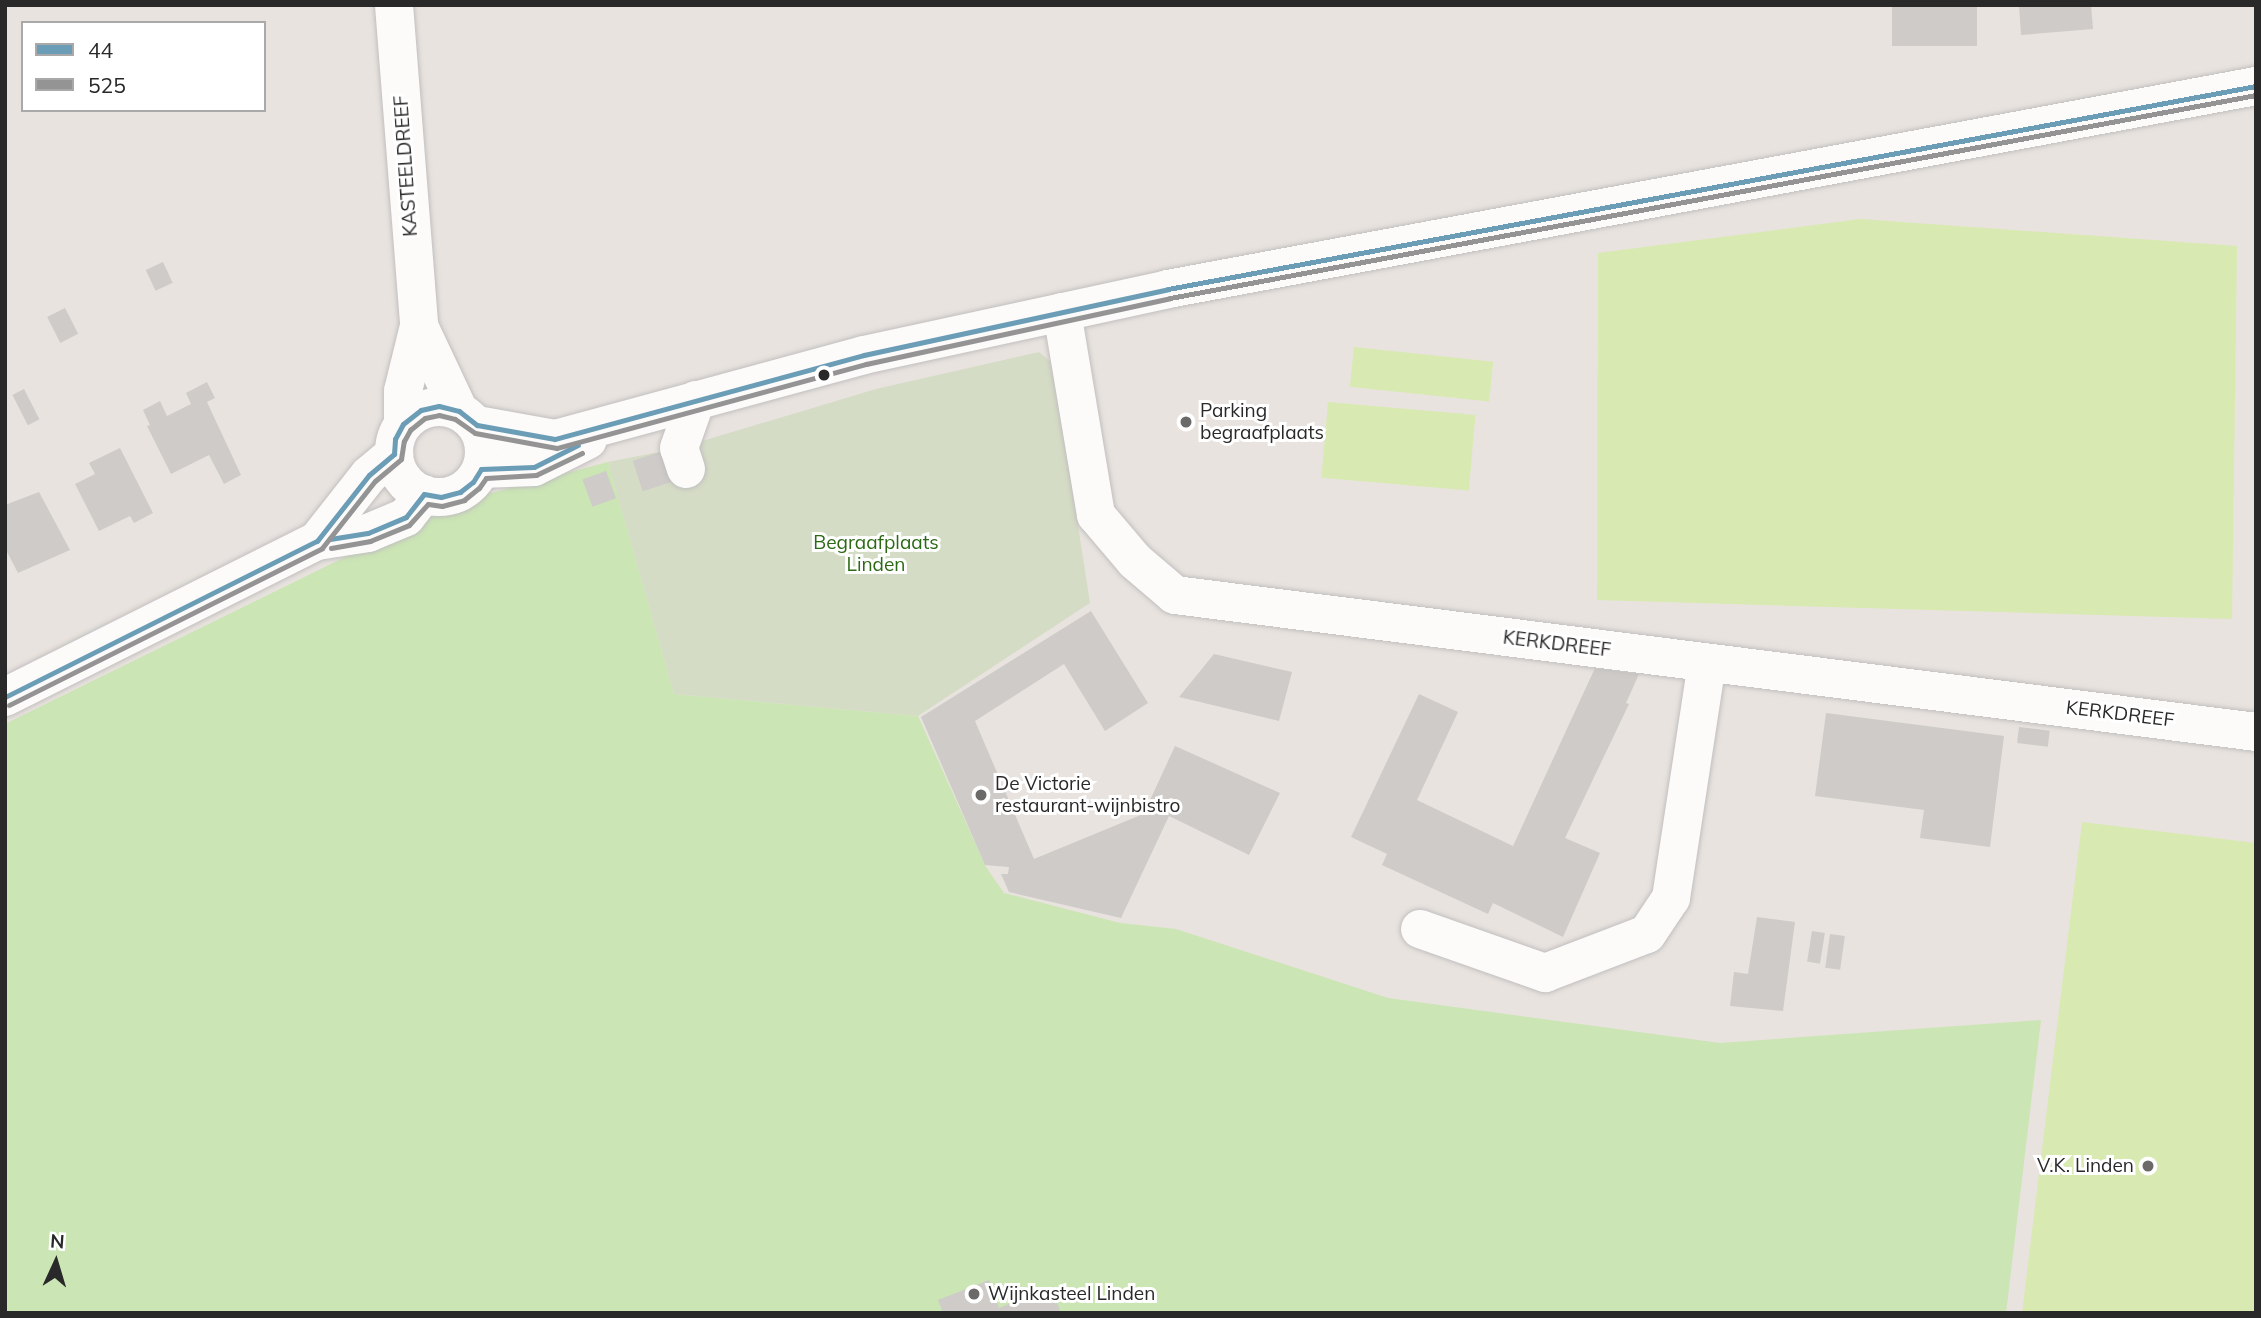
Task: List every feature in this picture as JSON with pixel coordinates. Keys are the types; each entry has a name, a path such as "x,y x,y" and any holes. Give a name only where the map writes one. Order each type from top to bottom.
{"street":[{"name":"KASTEELDREEF","path":"394,5 419,326 404,391 399,439"},
{"path":"317,541 421,410 439,406 468,418 555,439 863,355 1168,289 2256,86"},
{"name":"KERKDREEF","path":"1062,312 1096,515 1135,561 1175,595 2256,732"},
{"name":"KASTEELDREEF","path":"419,326 468,418"},
{"path":"687,468 679,448 696,400"},
{"path":"399,439 397,468 406,483 424,494 441,497 460,492 473,482 481,469 484,443 468,418"},
{"path":"481,469 534,467 627,420"},
{"path":"5,697 317,541 368,533 406,517 424,494"},
{"path":"1420,929 1545,972 1647,934 1671,898 1707,663"}],"green space":[{"path":"1860,219 2237,246 2232,619 1597,600 1598,253"},
{"path":"1354,347 1493,362 1489,401 1350,387"},
{"name":"Begraafplaats Linden","path":"1039,352 1053,364 1090,603 918,716 674,694 608,462 679,448 876,389"},
{"path":"1328,402 1475,415 1469,491 1321,478"},
{"path":"608,462 674,694 918,716 986,867 1004,893 1120,923 1176,929 1388,998 1720,1043 2041,1020 2006,1313 5,1313 5,724 457,502"},
{"name":"V.K. Linden","path":"2082,822 2256,843 2256,1313 2022,1313"}],"building":[{"path":"1892,5 1977,5 1977,46 1892,46"},
{"path":"2019,5 2091,5 2093,29 2021,35"},
{"path":"163,262 173,283 156,291 146,270"},
{"path":"65,308 78,334 60,343 47,317"},
{"path":"207,382 215,398 207,402 241,475 224,484 209,455 171,474 147,426 150,425 143,410 160,401 167,416 191,404 186,393"},
{"path":"24,389 39,419 28,425 12,395"},
{"path":"120,448 153,513 134,523 130,516 99,531 75,484 95,474 89,463"},
{"path":"669,449 679,479 643,491 633,461"},
{"path":"606,471 616,498 592,507 583,480"},
{"path":"39,492 70,550 18,573 5,548 5,505"},
{"path":"1091,611 1148,703 1105,731 1064,664 975,721 1034,859 1148,812 1145,811 1175,746 1280,793 1249,855 1169,816 1121,918 1009,892 1001,874 1008,874 1009,867 985,865 921,717"},
{"path":"1214,654 1292,672 1279,721 1179,697"},
{"path":"1595,668 1639,674 1626,703 1629,704 1565,838 1600,853 1563,937 1493,903 1488,914 1382,865 1387,854 1351,837 1419,694 1458,712 1417,800 1513,846"},
{"path":"1826,713 2004,736 1990,847 1920,838 1924,810 1815,796"},
{"path":"2019,727 2050,731 2048,747 2017,743"},
{"path":"1757,917 1795,922 1783,1011 1730,1006 1734,972 1748,974"},
{"path":"1812,931 1825,933 1820,964 1807,962"},
{"path":"1830,934 1845,936 1840,970 1825,968"},
{"name":"Wijnkasteel Linden","path":"989,1280 999,1308 1051,1287 1061,1313 943,1313 938,1300"}],"transit line":[{"name":"44","path":"5,697 317,541 369,475 394,454 395,439 403,424 421,410 439,406 459,411 477,425 555,439 864,355 1168,289 2256,86"},
{"name":"525","path":"9,705 322,548 375,481 401,459 404,441 410,430 425,418 439,415 455,419 475,433 557,448 866,364 1170,298 2256,95"},
{"name":"44","path":"330,539 368,533 406,517 424,494 441,497 460,492 473,482 481,469 534,467 578,445"},
{"name":"525","path":"331,548 370,541 409,525 428,504 442,506 464,500 479,488 486,478 536,475 582,453"}],"place":[{"name":"Parking begraafplaats","path":"1186,422"},
{"name":"De Victorie restaurant-wijnbistro","path":"981,795"},
{"name":"V.K. Linden","path":"2148,1166"},
{"name":"Wijnkasteel Linden","path":"974,1294"}]}
